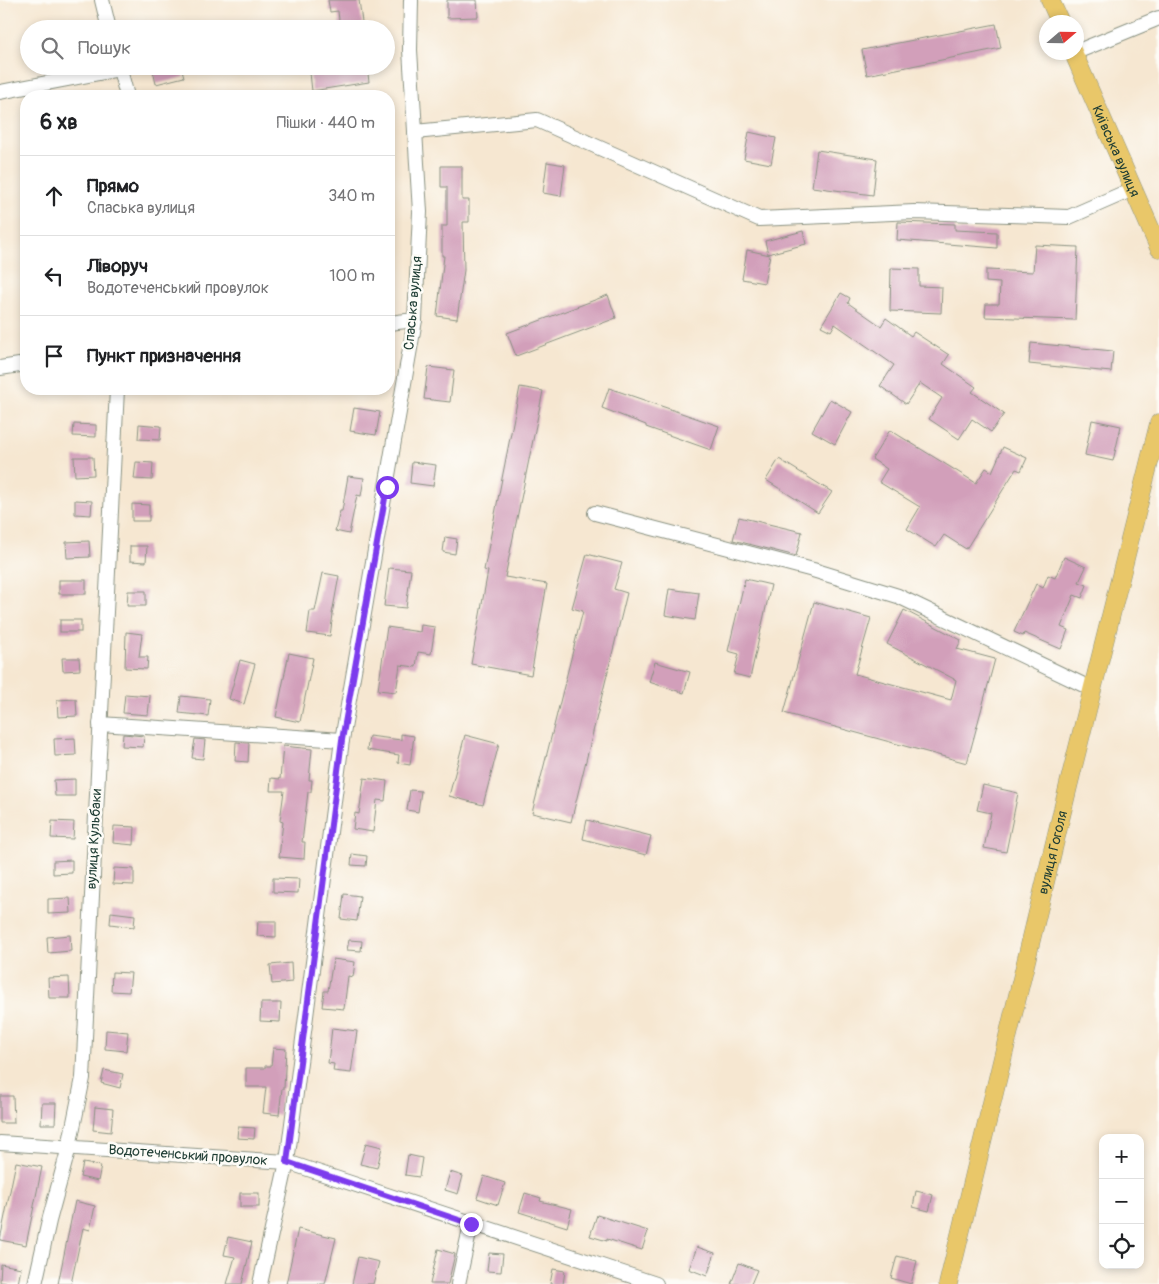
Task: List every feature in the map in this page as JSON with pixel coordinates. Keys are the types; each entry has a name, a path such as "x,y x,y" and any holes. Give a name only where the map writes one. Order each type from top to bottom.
{"main road":[{"path":"1050,0 1057,15"},
{"name":"Київська вулиця","path":"1078,60 1159,248"},
{"name":"вулиця Гоголя","path":"948,1284 1092,689 1159,423"}],"street":[{"path":"102,0 108,20"},
{"name":"Спаська вулиця","path":"260,1284 287,1162 342,740 415,320 420,212 410,50 411,0"},
{"path":"1084,49 1159,18"},
{"path":"0,92 82,75"},
{"path":"122,75 126,90"},
{"path":"415,132 537,120 759,219 914,212 1069,217 1133,189"},
{"path":"395,322 415,320"},
{"path":"0,368 20,365"},
{"name":"вулиця Кульбаки","path":"35,1284 49,1221 69,1147 83,1078 117,395"},
{"path":"595,513 813,570 898,596 1092,689"},
{"path":"100,724 342,740"},
{"name":"Водотеченський провулок","path":"0,1142 287,1162 656,1284"},
{"path":"458,1284 471,1224"}],"building":[{"path":"328,0 359,0 362,20 339,20 338,11 330,12"},
{"path":"447,0 477,0 478,17 447,18"},
{"path":"996,24 1001,48 867,75 862,50"},
{"path":"154,75 183,75 184,77 156,84"},
{"path":"310,75 368,75 369,82 312,90"},
{"path":"749,132 776,138 771,164 744,159"},
{"path":"817,150 877,159 873,195 812,187"},
{"path":"547,162 565,165 561,196 543,193"},
{"path":"441,166 462,166 462,200 469,200 469,222 463,222 464,270 457,319 437,316 444,256 442,256 442,226 447,226 447,187 441,187"},
{"path":"898,222 955,224 955,230 997,232 997,248 897,240"},
{"path":"803,231 806,244 768,254 765,241"},
{"path":"1035,245 1078,247 1075,320 985,317 986,304 999,304 1000,283 986,282 986,270 1033,272"},
{"path":"747,250 770,255 764,283 742,279"},
{"path":"891,268 919,269 919,286 942,287 941,313 890,311"},
{"path":"841,293 850,298 848,303 881,326 886,318 911,336 914,332 949,355 943,364 976,387 972,392 1004,414 991,432 972,419 959,439 929,419 942,398 920,383 906,404 880,386 894,365 835,324 831,331 821,326"},
{"path":"608,295 616,318 516,356 507,333"},
{"path":"1031,343 1113,351 1111,372 1029,364"},
{"path":"428,367 454,370 450,402 424,399"},
{"path":"520,387 543,391 505,577 547,584 531,675 471,664 488,571 484,570"},
{"path":"609,388 719,426 711,450 646,427 646,425 602,408"},
{"path":"830,399 852,412 835,444 812,431"},
{"path":"354,408 380,412 376,435 350,431"},
{"path":"1092,420 1121,426 1113,461 1085,455"},
{"path":"74,424 96,425 96,437 73,436"},
{"path":"139,424 161,426 160,440 138,439"},
{"path":"890,430 976,483 986,468 992,472 1003,447 1027,458 1021,471 1016,469 966,549 944,535 936,547 907,529 920,507 879,482 887,469 872,459"},
{"path":"74,457 93,457 94,475 75,476"},
{"path":"779,459 832,492 818,513 766,480"},
{"path":"136,462 153,463 152,480 134,479"},
{"path":"412,462 436,465 433,486 410,483"},
{"path":"348,476 364,478 361,496 357,495 349,534 335,531 340,511 342,511"},
{"path":"75,500 92,501 91,515 75,514"},
{"path":"132,504 149,505 149,521 132,521"},
{"path":"739,517 802,532 796,556 733,540"},
{"path":"445,537 457,539 455,554 443,552"},
{"path":"89,541 90,557 67,558 66,542"},
{"path":"130,546 147,546 146,562 130,561"},
{"path":"587,554 622,563 614,589 627,593 571,822 532,813 583,611 572,608"},
{"path":"1064,557 1086,567 1079,582 1087,585 1082,598 1074,595 1061,627 1068,630 1061,649 1024,633 1023,636 1014,632 1036,584 1043,588 1048,575 1055,578"},
{"path":"389,568 411,570 406,608 384,606"},
{"path":"323,573 339,576 330,636 307,633 310,611 315,611"},
{"path":"745,579 771,585 750,678 734,674 739,654 728,651"},
{"path":"59,580 86,580 86,594 59,594"},
{"path":"669,589 699,593 695,620 665,615"},
{"path":"128,591 146,591 146,606 127,606"},
{"path":"814,602 871,618 855,674 951,700 956,680 887,644 904,610 961,640 957,649 995,659 967,763 784,713"},
{"path":"60,620 81,620 81,632 60,632"},
{"path":"421,625 435,627 431,654 418,652 416,667 400,665 396,692 378,690 387,627 420,632"},
{"path":"126,632 142,634 139,657 148,657 147,669 125,668"},
{"path":"289,653 313,658 300,722 276,717"},
{"path":"62,658 79,658 80,670 63,671"},
{"path":"240,660 255,664 244,704 229,699"},
{"path":"655,662 690,672 684,693 649,682"},
{"path":"125,694 150,696 148,715 123,713"},
{"path":"181,696 210,699 208,716 179,713"},
{"path":"76,699 77,716 58,717 57,700"},
{"path":"123,734 144,736 143,747 122,746"},
{"path":"401,734 414,736 410,765 398,763 399,755 367,750 369,736 401,740"},
{"path":"465,735 499,744 483,805 449,796"},
{"path":"75,738 76,755 55,756 54,739"},
{"path":"195,739 205,740 203,759 192,758"},
{"path":"236,742 249,743 248,762 235,761"},
{"path":"283,746 312,749 309,780 312,780 311,792 308,792 302,842 305,842 304,859 279,857 283,822 280,821 284,791 270,791 271,778 280,779"},
{"path":"364,778 387,781 385,801 377,800 373,832 353,829 355,813 359,814"},
{"path":"75,779 75,796 55,796 54,780"},
{"path":"983,785 1018,793 1006,852 984,848 991,813 977,810"},
{"path":"410,790 421,791 418,812 407,810"},
{"path":"587,820 651,836 646,855 583,839"},
{"path":"52,821 74,822 73,839 51,838"},
{"path":"114,826 135,827 134,845 113,843"},
{"path":"352,854 367,856 366,866 351,865"},
{"path":"72,860 72,873 53,874 53,861"},
{"path":"114,868 134,869 134,885 113,884"},
{"path":"273,878 299,879 298,893 273,892"},
{"path":"344,894 360,896 357,921 341,919"},
{"path":"70,898 71,913 48,914 48,899"},
{"path":"111,912 135,915 134,927 110,924"},
{"path":"258,921 276,921 276,937 257,936"},
{"path":"70,935 71,951 48,953 47,937"},
{"path":"349,940 362,941 361,951 347,950"},
{"path":"333,959 355,962 353,977 348,976 344,1009 322,1007 324,991 328,991"},
{"path":"291,963 292,982 272,984 270,965"},
{"path":"112,972 131,973 129,992 111,991"},
{"path":"69,977 70,998 49,998 48,978"},
{"path":"261,1003 281,1003 280,1022 260,1021"},
{"path":"332,1028 357,1031 351,1073 333,1071 334,1064 328,1063"},
{"path":"106,1030 128,1032 126,1051 105,1049"},
{"path":"273,1048 286,1049 284,1088 282,1088 279,1115 263,1113 266,1087 246,1087 246,1068 265,1068 265,1066 271,1066"},
{"path":"104,1070 123,1074 120,1088 101,1083"},
{"path":"0,1096 13,1096 14,1123 0,1123"},
{"path":"42,1103 56,1103 55,1124 41,1124"},
{"path":"95,1107 113,1109 111,1132 93,1130"},
{"path":"238,1127 255,1128 254,1139 237,1138"},
{"path":"366,1143 382,1147 377,1168 360,1164"},
{"path":"408,1155 422,1158 419,1177 405,1175"},
{"path":"16,1162 42,1167 26,1245 0,1240"},
{"path":"83,1163 101,1166 98,1181 80,1177"},
{"path":"450,1172 463,1176 458,1194 445,1190"},
{"path":"484,1176 505,1183 498,1205 477,1198"},
{"path":"916,1191 933,1195 929,1211 913,1207"},
{"path":"240,1193 259,1193 259,1207 240,1207"},
{"path":"525,1193 541,1198 540,1201 572,1209 567,1227 519,1212"},
{"path":"75,1201 95,1206 90,1230 83,1228 71,1284 58,1284"},
{"path":"597,1215 648,1231 642,1250 607,1239 607,1241 590,1236"},
{"path":"298,1229 336,1238 325,1284 286,1284"},
{"path":"228,1237 252,1242 242,1284 227,1284 235,1257 224,1255"},
{"path":"697,1247 715,1253 707,1276 689,1269"},
{"path":"438,1249 455,1254 448,1284 430,1284"},
{"path":"489,1253 503,1254 501,1272 487,1271"},
{"path":"897,1256 917,1261 911,1284 891,1278"},
{"path":"358,1257 379,1262 373,1284 352,1284"},
{"path":"739,1263 757,1270 751,1284 731,1284"},
{"path":"1,1264 21,1268 18,1284 0,1282"},
{"path":"553,1269 565,1271 563,1284 550,1284"}],"route":[{"path":"387,487 342,740 287,1162 471,1224"}]}
